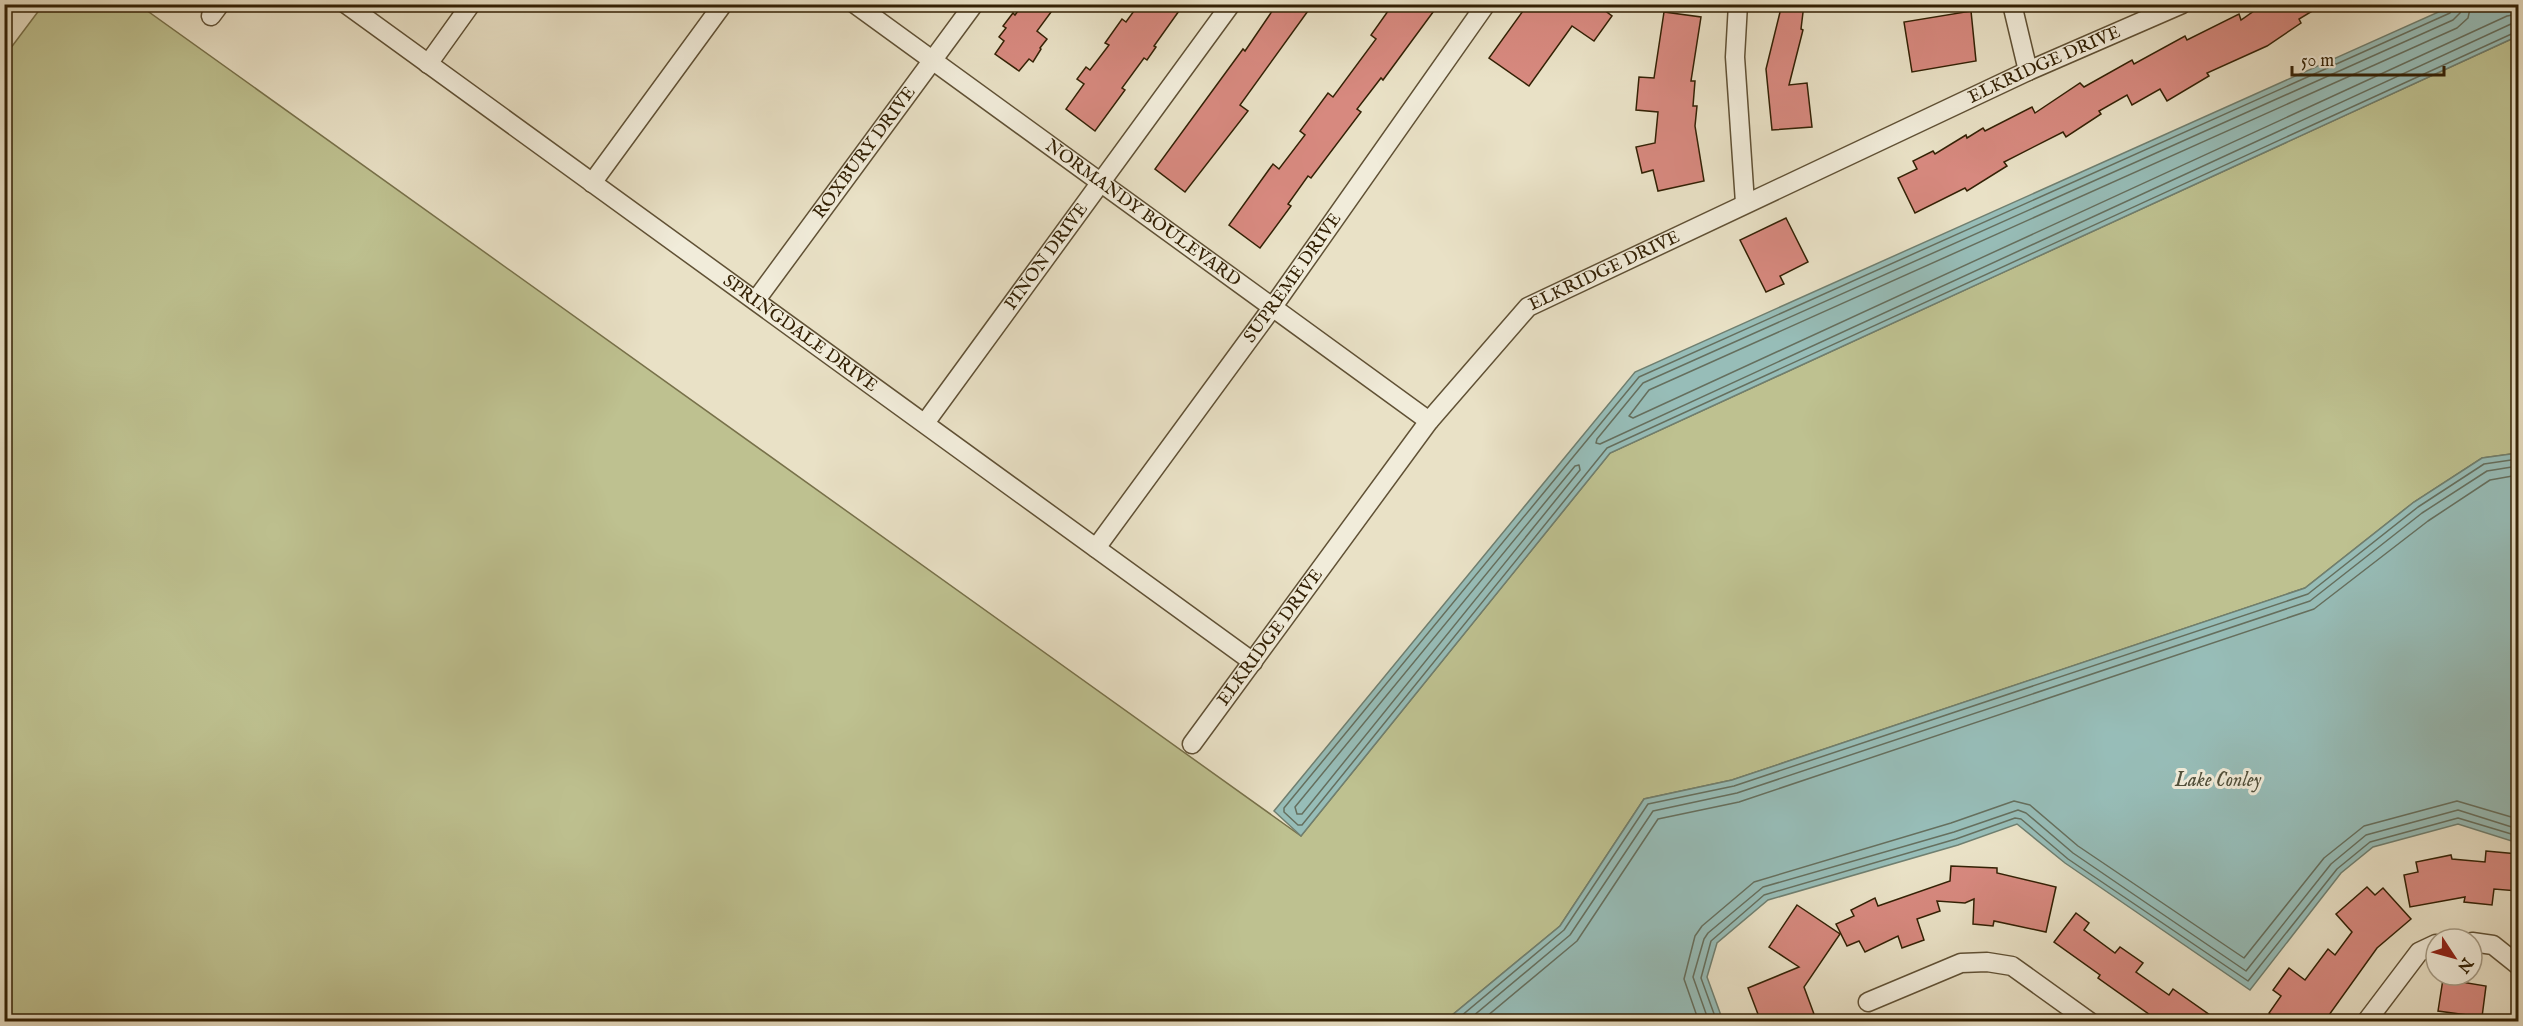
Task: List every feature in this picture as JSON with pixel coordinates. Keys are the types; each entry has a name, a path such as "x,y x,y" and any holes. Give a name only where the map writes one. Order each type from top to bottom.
{"street":[{"name":"SPRINGDALE DRIVE","path":"346,4 1253,662"},
{"path":"428,64 471,4"},
{"path":"592,183 723,4"},
{"name":"NORMANDY BOULEVARD","path":"855,4 1429,421"},
{"name":"ROXBURY DRIVE","path":"756,300 974,4"},
{"name":"PINON DRIVE","path":"925,423 1231,4"},
{"name":"SUPREME DRIVE","path":"1096,548 1272,308 1486,4"},
{"path":"1738,4 1735,57 1745,203"},
{"path":"2012,4 2028,71"},
{"name":"ELKRIDGE DRIVE","path":"1192,744 1429,421 1527,307 2028,71 2182,4"},
{"path":"2484,944 2493,945 2518,965"},
{"path":"2366,1022 2419,951 2424,949"},
{"path":"1868,1002 1961,963 1987,962 2012,966 2090,1022"}],"green space":[{"path":"43,5 139,5 1301,836 1610,453 2518,36 2518,453 2482,458 2414,502 2305,588 1732,780 1644,799 1560,926 1445,1021 5,1022 4,57"}],"water":[{"path":"2454,5 2518,5 2518,36 1610,453 1301,836 1274,811 1635,372"},
{"name":"Lake Conley","path":"2518,453 2518,843 2458,824 2373,847 2341,873 2250,990 2065,863 2017,824 1958,845 1768,900 1717,943 1707,977 1723,1021 1445,1021 1560,926 1644,799 1732,780 2305,588 2414,502 2482,458"}],"building":[{"path":"1023,4 1057,4 1037,31 1047,39 1033,62 1029,59 1019,71 995,54 1004,41 999,37 1006,28 1003,26"},
{"path":"1139,4 1184,4 1154,46 1156,47 1147,60 1144,58 1122,88 1125,90 1095,131 1066,109 1084,84 1077,79 1086,67 1090,70 1109,45 1105,43 1122,19 1126,22"},
{"path":"1277,4 1313,4 1240,105 1248,111 1185,192 1155,169 1243,49 1245,51"},
{"path":"1393,4 1439,4 1383,80 1381,78 1357,109 1361,112 1311,178 1308,176 1288,204 1291,206 1260,248 1229,225 1273,164 1279,169 1305,135 1300,131 1328,93 1333,97 1376,39 1371,35"},
{"path":"1528,4 1596,4 1612,16 1594,41 1572,26 1529,86 1489,58"},
{"path":"1782,4 1804,4 1801,29 1803,30 1789,85 1807,83 1812,127 1772,130 1766,69"},
{"path":"2264,4 2324,4 2299,19 2301,23 2267,46 2207,73 2209,76 2167,101 2160,89 2132,105 2127,95 2099,111 2101,114 2066,137 2063,132 2004,162 2007,166 1967,191 1965,188 1915,213 1898,178 1917,169 1913,161 1933,151 1935,154 1966,135 1967,138 1983,128 1985,131 2032,107 2035,113 2080,83 2084,87 2132,60 2134,64 2185,36 2187,40 2239,14 2241,20"},
{"path":"1971,11 1976,61 1912,72 1904,22"},
{"path":"1664,12 1701,17 1691,81 1695,81 1693,106 1697,106 1695,126 1704,181 1658,191 1653,170 1642,173 1636,147 1655,143 1658,112 1636,110 1639,77 1654,78"},
{"path":"1786,218 1808,262 1780,276 1784,284 1766,292 1740,240"},
{"path":"2486,851 2518,854 2518,891 2494,889 2492,905 2464,902 2465,897 2410,907 2404,875 2418,872 2416,862 2451,855 2452,859 2485,862"},
{"path":"1951,866 1997,868 1997,873 2056,887 2046,932 1994,921 1993,926 1973,924 1974,899 1965,903 1937,901 1940,911 1917,919 1924,940 1902,948 1898,936 1865,952 1859,941 1847,946 1836,924 1854,916 1851,910 1875,898 1878,906 1950,881"},
{"path":"2367,887 2375,895 2383,888 2411,919 2377,948 2324,1022 2280,1022 2269,1013 2281,996 2273,990 2289,968 2305,980 2328,949 2335,955 2352,932 2336,914"},
{"path":"1797,905 1840,934 1804,987 1814,1014 1795,1022 1761,1022 1748,988 1799,967 1769,947"},
{"path":"2076,913 2089,923 2084,930 2115,953 2120,947 2143,963 2136,972 2169,995 2173,989 2220,1022 2160,1022 2098,978 2100,975 2054,942"},
{"path":"2486,986 2482,1017 2438,1011 2442,987"}]}
